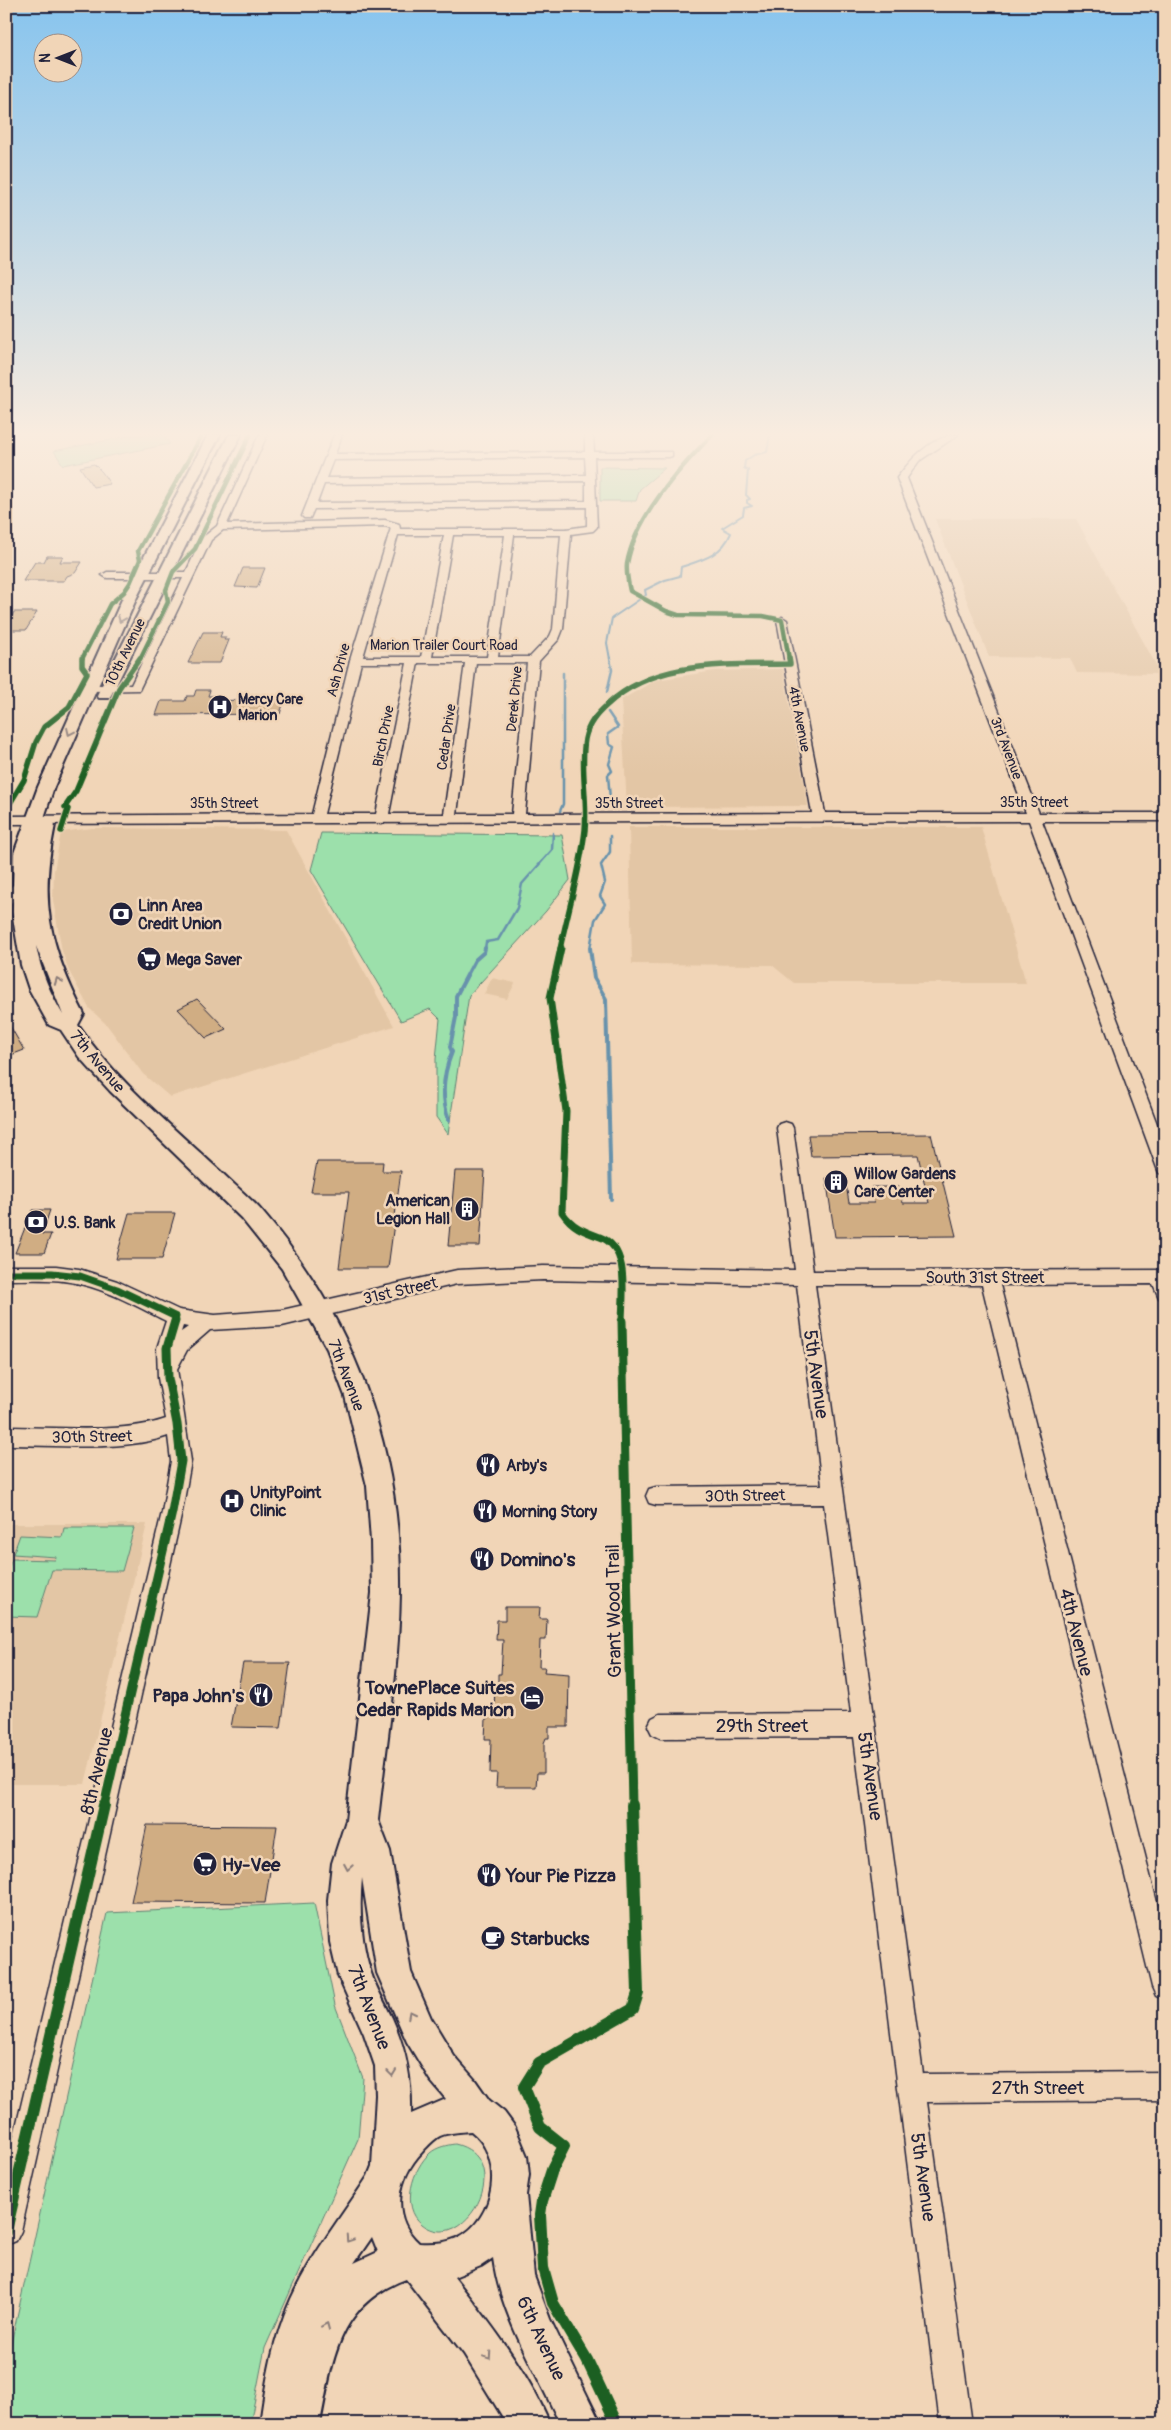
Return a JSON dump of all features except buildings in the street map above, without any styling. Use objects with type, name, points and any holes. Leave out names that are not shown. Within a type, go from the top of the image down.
[{"type":"main road","name":"10th Avenue","points":[[41,819],[91,688],[156,548]]},
{"type":"main road","name":"10th Avenue","points":[[41,819],[177,548]]},
{"type":"main road","name":"7th Avenue","points":[[41,819],[23,853],[21,885],[14,911],[39,989],[56,1020],[68,1025],[86,1052],[117,1086],[250,1214],[290,1262],[338,1346],[358,1396],[380,1486],[385,1541],[385,1611],[362,1820],[348,1863],[344,1900],[346,1925],[355,1976],[380,2030],[392,2066],[394,2103],[387,2175]]},
{"type":"main road","name":"7th Avenue","points":[[41,819],[40,854],[36,888],[38,916],[42,940],[74,1014],[68,1025]]},
{"type":"main road","name":"7th Avenue","points":[[362,1820],[374,1851],[394,1974],[419,2030],[442,2068],[463,2092],[476,2113]]},
{"type":"main road","points":[[280,2424],[286,2378],[304,2314],[330,2265],[387,2175],[397,2152],[429,2123],[446,2116],[476,2113],[488,2120],[503,2139],[511,2164],[510,2190],[499,2219],[481,2244],[460,2256],[441,2261],[413,2260],[385,2268],[361,2281],[345,2296],[327,2322],[317,2351],[300,2424]]},
{"type":"main road","points":[[387,2175],[381,2204],[386,2230],[394,2243],[413,2260],[460,2316],[508,2386],[530,2424]]},
{"type":"main road","name":"6th Avenue","points":[[510,2190],[514,2275],[528,2317],[564,2385],[581,2424]]},
{"type":"street","points":[[91,688],[135,688],[202,548]]},
{"type":"street","name":"Ash Drive","points":[[316,818],[356,660],[389,548]]},
{"type":"street","name":"Birch Drive","points":[[382,818],[445,548]]},
{"type":"street","points":[[492,660],[508,548]]},
{"type":"street","name":"Derek Drive","points":[[518,818],[533,660],[555,637],[558,628],[565,548]]},
{"type":"street","name":"3rd Avenue","points":[[929,548],[1034,818],[1165,1168]]},
{"type":"street","points":[[108,575],[189,575]]},
{"type":"street","name":"4th Avenue","points":[[782,620],[819,818]]},
{"type":"street","name":"Marion Trailer Court Road","points":[[356,660],[533,660]]},
{"type":"street","name":"Cedar Drive","points":[[450,818],[471,660]]},
{"type":"street","name":"35th Street","points":[[6,814],[17,814],[41,819]]},
{"type":"street","name":"35th Street","points":[[6,820],[1165,817]]},
{"type":"street","points":[[6,900],[21,885]]},
{"type":"street","name":"5th Avenue","points":[[785,1128],[956,2424]]},
{"type":"street","name":"31st Street","points":[[6,1273],[56,1273],[79,1276],[111,1286],[176,1317],[207,1322],[250,1322],[282,1318],[458,1277],[543,1273],[621,1273],[805,1278]]},
{"type":"street","name":"4th Avenue","points":[[989,1277],[1165,1987]]},
{"type":"street","name":"South 31st Street","points":[[805,1278],[989,1277],[1163,1282]]},
{"type":"street","name":"8th Avenue","points":[[6,2231],[13,2168],[172,1512],[180,1461],[167,1348],[176,1317]]},
{"type":"street","points":[[168,1369],[180,1344],[207,1322]]},
{"type":"street","name":"30th Street","points":[[6,1436],[129,1436],[151,1433],[177,1424]]},
{"type":"street","name":"30th Street","points":[[656,1496],[833,1494]]},
{"type":"street","name":"29th Street","points":[[660,1726],[864,1725]]},
{"type":"street","name":"27th Street","points":[[912,2088],[1165,2086]]},
{"type":"shaded area","points":[[947,548],[1092,548],[1161,674],[1077,673],[1070,658],[989,657]]},
{"type":"shaded area","points":[[783,669],[808,806],[627,807],[621,700],[656,680],[715,671]]},
{"type":"shaded area","points":[[629,827],[981,827],[1026,983],[794,983],[772,965],[632,964]]},
{"type":"shaded area","points":[[92,828],[286,830],[394,1026],[170,1097],[143,1074],[107,1025],[89,1008],[69,971],[62,951],[53,900],[54,871],[61,832]]},
{"type":"shaded area","points":[[492,978],[515,983],[507,999],[484,994]]},
{"type":"shaded area","points":[[6,1524],[147,1524],[85,1784],[6,1784]]},
{"type":"green space","points":[[321,833],[562,835],[570,880],[546,911],[469,995],[448,1134],[436,1117],[436,1059],[440,1019],[430,1009],[401,1021],[311,870]]},
{"type":"green space","points":[[64,1528],[134,1528],[122,1571],[52,1570],[37,1617],[6,1616],[6,1575],[12,1559],[55,1560],[56,1557],[13,1554],[20,1535],[62,1537]]},
{"type":"green space","points":[[314,1903],[335,2005],[363,2078],[358,2139],[265,2348],[250,2424],[6,2424],[6,2366],[107,1913]]},
{"type":"green space","points":[[455,2144],[473,2153],[482,2168],[484,2185],[478,2202],[468,2218],[454,2228],[438,2231],[422,2224],[415,2217],[410,2198],[411,2188],[418,2168],[430,2153],[439,2148]]},
{"type":"waterway","points":[[610,659],[607,643],[612,618],[646,595],[645,590],[665,580],[680,576],[681,567],[711,556],[721,548]]},
{"type":"waterway","points":[[607,692],[612,670],[610,658]]},
{"type":"waterway","points":[[560,811],[563,804],[563,673]]},
{"type":"waterway","points":[[608,712],[618,727],[608,734],[609,744],[614,747],[609,764],[612,771],[608,775],[610,799]]},
{"type":"waterway","points":[[485,949],[486,942],[498,940],[517,908],[522,884],[552,850],[553,833]]},
{"type":"waterway","points":[[590,949],[595,920],[605,904],[600,896],[605,882],[601,865],[610,852],[610,836]]},
{"type":"waterway","points":[[449,1120],[446,1112],[444,1086],[452,1052],[450,1047],[456,1017],[456,996],[475,960],[484,952],[485,948]]},
{"type":"waterway","points":[[590,949],[594,978],[606,999],[611,1199]]},
{"type":"cycle path","points":[[9,805],[24,780],[36,742],[44,727],[69,707],[87,673],[82,666],[82,658],[110,604],[124,592],[130,583],[140,560],[138,551],[139,548]]},
{"type":"cycle path","points":[[61,831],[68,809],[65,807],[76,791],[119,688],[125,677],[136,667],[168,602],[166,590],[173,572],[195,548]]},
{"type":"cycle path","name":"Grant Wood Trail","points":[[617,2424],[587,2360],[553,2303],[543,2268],[540,2215],[542,2201],[552,2170],[564,2146],[540,2127],[524,2087],[539,2063],[633,2009],[638,1993],[635,1940],[621,1265],[618,1252],[612,1244],[605,1239],[577,1229],[562,1212],[566,1111],[550,998],[585,830],[585,741],[594,717],[618,694],[637,682],[658,675],[707,665],[790,664],[782,620],[774,620],[763,616],[678,615],[666,611],[630,591],[627,578],[627,564],[631,548]]},
{"type":"cycle path","points":[[6,1273],[71,1274],[93,1279],[176,1317],[167,1348],[168,1378],[177,1424],[181,1461],[172,1512],[6,2231]]},
{"type":"place","name":"Mercy Care Marion","points":[[220,707]]},
{"type":"place","name":"Linn Area Credit Union","points":[[121,914]]},
{"type":"place","name":"Mega Saver","points":[[149,959]]},
{"type":"place","name":"Willow Gardens Care Center","points":[[836,1182]]},
{"type":"place","name":"American Legion Hall","points":[[467,1209]]},
{"type":"place","name":"U.S. Bank","points":[[36,1222]]},
{"type":"place","name":"Arby's","points":[[488,1465]]},
{"type":"place","name":"UnityPoint Clinic","points":[[232,1501]]},
{"type":"place","name":"Morning Story","points":[[485,1511]]},
{"type":"place","name":"Domino's","points":[[482,1559]]},
{"type":"place","name":"Papa John's","points":[[261,1695]]},
{"type":"place","name":"TownePlace Suites Cedar Rapids Marion","points":[[532,1698]]},
{"type":"place","name":"Hy-Vee","points":[[205,1864]]},
{"type":"place","name":"Your Pie Pizza","points":[[489,1875]]},
{"type":"place","name":"Starbucks","points":[[493,1938]]}]
